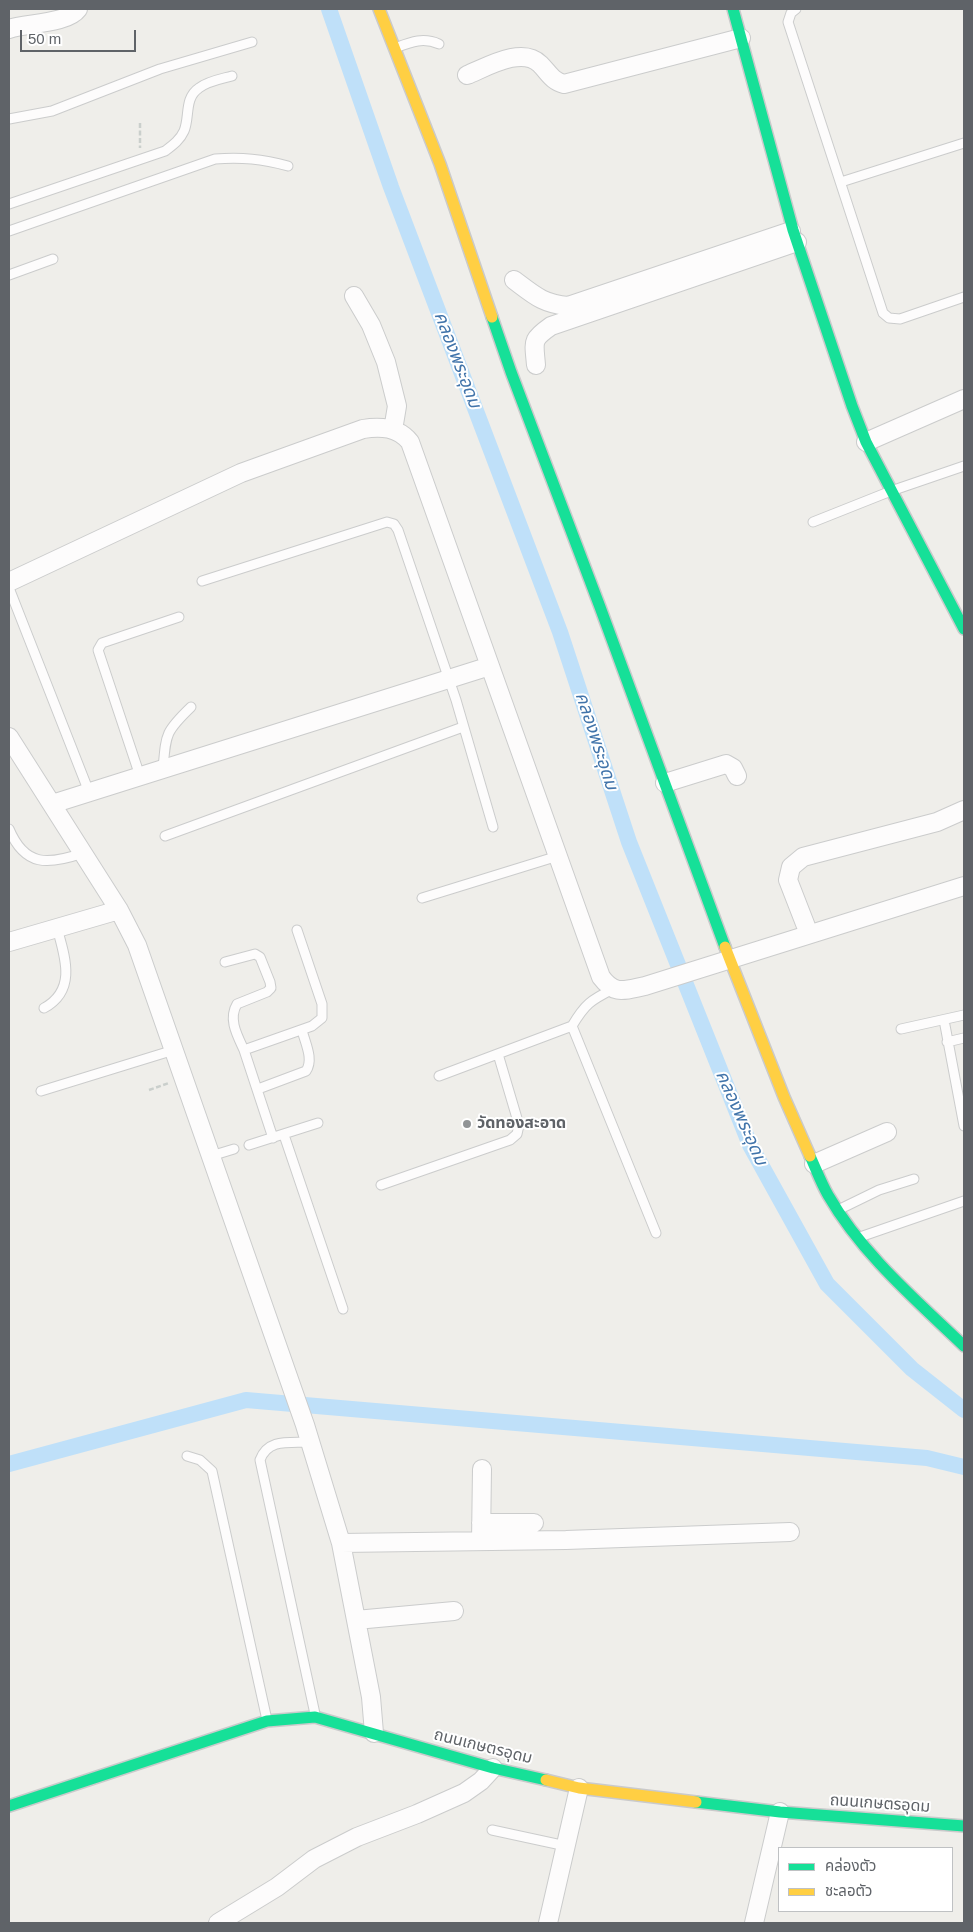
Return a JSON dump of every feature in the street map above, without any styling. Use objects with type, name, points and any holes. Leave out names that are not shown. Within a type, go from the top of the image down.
[{"type":"street","points":[[9,29],[59,19],[75,13],[78,9]]},
{"type":"street","points":[[379,9],[440,164],[511,372],[729,959],[784,1097],[827,1194],[857,1238],[883,1269],[964,1346]]},
{"type":"street","points":[[733,9],[795,236],[852,406],[866,442],[964,629]]},
{"type":"street","points":[[467,75],[514,57],[523,56],[533,58],[556,82],[564,84],[741,38]]},
{"type":"street","points":[[514,280],[539,300],[568,306],[795,236]]},
{"type":"street","points":[[536,365],[534,345],[537,336],[551,326],[795,236]]},
{"type":"street","points":[[354,296],[372,325],[386,362],[396,406],[393,430]]},
{"type":"street","points":[[866,442],[964,398]]},
{"type":"street","points":[[9,582],[242,473],[363,429],[376,427],[393,430],[406,436],[410,442],[601,977],[613,989],[622,991],[645,986],[964,886]]},
{"type":"street","points":[[52,804],[490,666]]},
{"type":"street","points":[[9,737],[119,910],[137,945],[288,1376],[341,1543],[372,1697],[374,1732]]},
{"type":"street","points":[[665,783],[726,764],[733,768],[738,776]]},
{"type":"street","points":[[810,934],[788,880],[791,867],[803,857],[937,822],[964,810]]},
{"type":"street","points":[[9,942],[119,910]]},
{"type":"street","points":[[814,1164],[887,1132]]},
{"type":"street","points":[[481,1541],[482,1469]]},
{"type":"street","points":[[481,1523],[534,1523]]},
{"type":"street","points":[[341,1543],[566,1540],[790,1532]]},
{"type":"street","points":[[356,1620],[454,1611]]},
{"type":"street","name":"ถนนเกษตรอุดม","points":[[9,1806],[267,1721],[315,1717],[374,1732],[435,1752],[494,1768],[578,1788],[780,1812],[964,1826]]},
{"type":"street","points":[[218,1923],[277,1887],[314,1859],[357,1837],[417,1814],[464,1793],[481,1781],[494,1768]]},
{"type":"street","points":[[548,1923],[578,1788]]},
{"type":"street","points":[[754,1923],[780,1812]]},
{"type":"lane","points":[[796,9],[791,13],[788,22],[883,313],[889,318],[900,318],[964,297]]},
{"type":"lane","points":[[395,48],[415,40],[430,40],[439,44]]},
{"type":"lane","points":[[9,119],[52,111],[160,69],[252,42]]},
{"type":"lane","points":[[9,204],[165,151],[178,141],[184,130],[191,96],[199,88],[232,76]]},
{"type":"lane","points":[[841,182],[964,143]]},
{"type":"lane","points":[[9,231],[215,159],[262,159],[288,166]]},
{"type":"lane","points":[[9,275],[53,259]]},
{"type":"lane","points":[[813,522],[891,491],[964,466]]},
{"type":"lane","points":[[202,581],[387,522],[394,524],[398,530],[448,679],[493,827]]},
{"type":"lane","points":[[9,588],[89,792]]},
{"type":"lane","points":[[140,776],[98,650],[102,643],[179,617]]},
{"type":"lane","points":[[163,769],[166,738],[173,724],[191,706]]},
{"type":"lane","points":[[165,836],[463,727]]},
{"type":"lane","points":[[9,829],[13,838],[26,854],[38,860],[60,860],[83,853]]},
{"type":"lane","points":[[422,898],[558,856]]},
{"type":"lane","points":[[44,1008],[56,1002],[65,981],[65,957],[57,928]]},
{"type":"lane","points":[[244,1050],[312,1026],[322,1018],[322,1004],[296,930]]},
{"type":"lane","points":[[225,962],[255,954],[260,957],[270,982],[270,988],[267,992],[237,1004],[232,1011],[234,1025],[258,1089],[273,1138]]},
{"type":"lane","points":[[439,1076],[572,1026],[585,1006],[593,999],[613,989]]},
{"type":"lane","points":[[901,1029],[964,1015]]},
{"type":"lane","points":[[944,1020],[964,1126]]},
{"type":"lane","points":[[572,1026],[656,1232]]},
{"type":"lane","points":[[258,1089],[306,1071],[310,1066],[310,1059],[302,1030]]},
{"type":"lane","points":[[947,1042],[964,1038]]},
{"type":"lane","points":[[41,1091],[174,1050]]},
{"type":"lane","points":[[381,1185],[510,1140],[517,1134],[520,1125],[498,1054]]},
{"type":"lane","points":[[249,1145],[318,1123]]},
{"type":"lane","points":[[284,1135],[343,1309]]},
{"type":"lane","points":[[211,1156],[234,1149]]},
{"type":"lane","points":[[838,1210],[879,1190],[914,1179]]},
{"type":"lane","points":[[857,1238],[964,1201]]},
{"type":"lane","points":[[307,1434],[273,1444],[263,1451],[260,1460],[315,1717]]},
{"type":"lane","points":[[187,1456],[200,1460],[212,1471],[267,1721]]},
{"type":"lane","points":[[492,1830],[566,1846]]},
{"type":"path","points":[[140,123],[140,159]]},
{"type":"path","points":[[149,1090],[184,1078]]},
{"type":"waterway","name":"คลองพระอุดม","points":[[329,9],[391,187],[560,632],[629,842],[750,1145],[827,1284],[912,1369],[964,1410]]},
{"type":"waterway","points":[[9,1464],[246,1400],[927,1458],[964,1467]]},
{"type":"traffic: fast","points":[[733,9],[793,230],[852,406],[866,442],[964,629]]},
{"type":"traffic: fast","points":[[492,317],[725,947]]},
{"type":"traffic: fast","points":[[810,1156],[828,1195],[857,1237],[890,1275],[964,1346]]},
{"type":"traffic: fast","points":[[9,1806],[267,1721],[315,1717],[493,1768],[546,1780]]},
{"type":"traffic: fast","points":[[696,1802],[780,1812],[964,1826]]},
{"type":"traffic: slow","points":[[379,9],[440,164],[492,317]]},
{"type":"traffic: slow","points":[[725,947],[784,1097],[810,1156]]},
{"type":"traffic: slow","points":[[546,1780],[579,1788],[696,1802]]},
{"type":"place","name":"วัดทองสะอาด","points":[[467,1124]]}]
